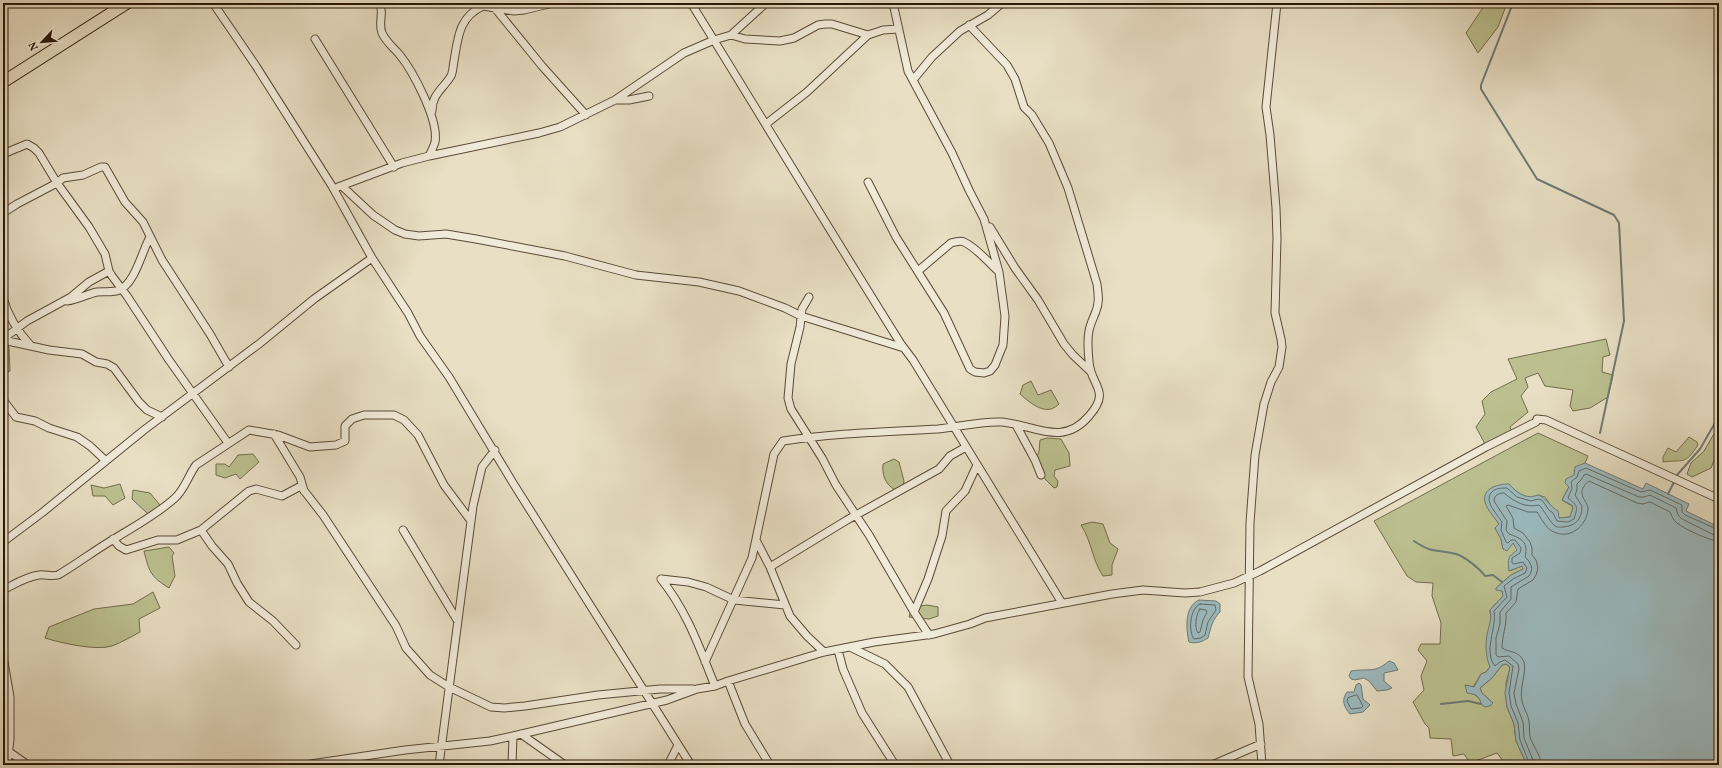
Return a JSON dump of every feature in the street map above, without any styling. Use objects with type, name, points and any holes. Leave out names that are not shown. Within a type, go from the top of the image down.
[{"type":"main road","points":[[3,82],[127,3]]},
{"type":"street","points":[[213,3],[256,66],[332,186],[372,258],[408,313],[420,336],[442,366],[513,483],[691,765]]},
{"type":"street","points":[[380,3],[382,9],[380,24],[382,32],[386,40],[404,61],[427,103],[433,121]]},
{"type":"street","points":[[429,156],[435,142],[432,103],[436,94],[451,76],[460,30],[465,19],[483,6],[493,5],[514,11],[553,3]]},
{"type":"street","points":[[691,3],[831,233],[913,360],[1062,603]]},
{"type":"street","points":[[332,186],[343,187],[394,167],[429,156],[539,133],[560,127],[615,100],[684,53],[714,40],[731,35],[766,3]]},
{"type":"street","points":[[893,3],[906,63],[913,80],[952,153],[984,219],[1015,268],[1038,300],[1064,344],[1091,372]]},
{"type":"street","points":[[913,80],[932,57],[969,25],[988,15],[1002,3]]},
{"type":"street","points":[[1262,765],[1259,724],[1248,677],[1250,523],[1255,455],[1266,393],[1279,366],[1282,347],[1282,339],[1275,313],[1276,223],[1270,135],[1266,107],[1277,3]]},
{"type":"street","points":[[493,5],[546,71],[586,115]]},
{"type":"street","points":[[731,35],[745,39],[780,41],[794,38],[818,25],[824,24],[868,35]]},
{"type":"street","points":[[705,662],[752,558],[774,454],[783,441],[808,437],[900,429],[954,427],[996,422],[1054,433],[1071,430],[1084,422],[1090,416],[1100,398],[1098,385],[1091,372],[1089,362],[1089,330],[1099,299],[1097,284],[1068,188],[1049,143],[1021,101],[1015,79],[1007,65],[969,25]]},
{"type":"street","points":[[766,124],[807,92],[868,35],[883,30],[898,29]]},
{"type":"street","points":[[315,39],[394,167]]},
{"type":"street","points":[[615,100],[629,100],[649,96]]},
{"type":"street","points":[[3,154],[27,144],[40,153],[57,183],[89,227],[105,254],[109,271],[228,443]]},
{"type":"street","points":[[3,213],[57,183],[66,176],[83,175],[101,167],[105,167],[125,202],[142,222],[162,260],[210,334],[229,367]]},
{"type":"street","points":[[868,182],[885,216],[944,313],[970,369],[975,372],[990,371],[995,366],[1003,345],[1005,316],[999,272],[984,219]]},
{"type":"street","points":[[343,187],[373,215],[395,230],[405,234],[419,236],[446,234],[476,239],[565,256],[636,275],[699,282],[739,291],[785,308],[801,316],[904,348]]},
{"type":"street","points":[[65,301],[77,300],[95,293],[122,289],[134,273],[144,247],[150,237]]},
{"type":"street","points":[[918,271],[951,243],[958,241],[963,242],[976,251],[999,272]]},
{"type":"street","points":[[3,542],[162,417],[229,367],[314,299],[372,258]]},
{"type":"street","points":[[3,339],[43,311],[72,297],[89,282],[109,271]]},
{"type":"street","points":[[809,297],[802,309],[800,326],[791,364],[788,398],[791,410],[870,535],[914,612],[929,635]]},
{"type":"street","points":[[3,298],[17,328],[32,347]]},
{"type":"street","points":[[3,339],[32,347],[82,354],[96,362],[107,364],[114,368],[139,402],[147,410],[162,417]]},
{"type":"street","points":[[3,400],[16,417],[77,437],[90,446],[106,461]]},
{"type":"street","points":[[3,590],[24,578],[41,575],[50,577],[58,575],[113,539],[149,519],[175,498],[185,487],[190,473],[196,465],[249,430],[274,434],[310,447],[336,445],[345,441],[345,426],[352,419],[364,415],[394,415],[404,420],[418,435],[444,485],[471,521]]},
{"type":"street","points":[[304,765],[346,762],[405,750],[490,741],[631,707],[653,704],[697,689],[715,686],[824,652],[874,642],[929,635],[970,624],[985,618],[1062,603],[1143,590],[1185,593],[1200,592],[1234,583],[1249,577],[1486,447],[1536,422],[1537,419],[1552,423],[1719,499]]},
{"type":"street","points":[[1016,425],[1035,460],[1041,475]]},
{"type":"street","points":[[274,434],[300,477],[304,491]]},
{"type":"street","points":[[770,566],[856,515],[939,469],[950,456],[966,447]]},
{"type":"street","points":[[439,765],[471,521],[482,467],[494,450]]},
{"type":"street","points":[[914,612],[928,579],[942,536],[946,511],[966,491],[977,465]]},
{"type":"street","points":[[113,539],[119,546],[126,550],[158,540],[177,540],[201,530],[250,491],[256,490],[278,496],[286,495],[299,487],[323,515],[396,626],[406,648],[430,675],[449,687],[491,707],[504,708],[598,695],[660,689],[697,689]]},
{"type":"street","points":[[201,530],[212,546],[228,564],[249,602],[272,621],[296,645]]},
{"type":"street","points":[[403,530],[458,620]]},
{"type":"street","points":[[756,540],[770,566],[785,605],[797,625],[824,652]]},
{"type":"street","points":[[715,686],[687,620],[678,603],[661,579],[688,582],[706,587],[734,600],[785,605]]},
{"type":"street","points":[[850,647],[885,664],[908,687],[950,765]]},
{"type":"street","points":[[838,650],[843,669],[862,713],[895,765]]},
{"type":"street","points":[[3,656],[10,696],[8,751],[6,763]]},
{"type":"street","points":[[728,681],[745,724],[770,765]]},
{"type":"street","points":[[512,765],[517,735]]},
{"type":"street","points":[[517,735],[565,765]]},
{"type":"street","points":[[1212,765],[1261,744]]},
{"type":"street","points":[[668,765],[678,745]]},
{"type":"street","points":[[8,751],[28,765]]},
{"type":"green space","points":[[504,3],[542,3],[527,9]]},
{"type":"green space","points":[[1486,3],[1507,3],[1498,27],[1478,53],[1466,33]]},
{"type":"green space","points":[[1606,339],[1610,355],[1603,357],[1602,372],[1613,375],[1608,397],[1590,408],[1573,411],[1570,406],[1573,390],[1545,386],[1538,373],[1525,378],[1528,387],[1521,396],[1528,412],[1510,427],[1512,433],[1486,446],[1476,427],[1485,414],[1482,401],[1491,392],[1517,379],[1508,359]]},
{"type":"green space","points":[[3,346],[9,347],[10,371],[3,374]]},
{"type":"green space","points":[[1031,381],[1038,395],[1051,390],[1059,404],[1052,409],[1042,409],[1026,399],[1020,394],[1023,385]]},
{"type":"green space","points":[[1719,425],[1719,448],[1711,468],[1692,477],[1687,474],[1691,463],[1704,451]]},
{"type":"green space","points":[[1538,433],[1588,456],[1585,463],[1574,470],[1575,475],[1562,500],[1573,508],[1570,517],[1559,518],[1545,497],[1538,495],[1530,497],[1522,495],[1509,484],[1488,508],[1499,524],[1495,528],[1501,539],[1503,549],[1513,543],[1518,550],[1510,571],[1522,566],[1523,569],[1511,575],[1496,588],[1502,591],[1503,596],[1490,610],[1491,623],[1487,637],[1490,667],[1486,672],[1481,674],[1473,687],[1466,685],[1480,700],[1493,703],[1482,693],[1480,688],[1492,678],[1502,665],[1506,664],[1510,668],[1506,683],[1507,707],[1514,724],[1516,741],[1527,765],[1506,765],[1497,753],[1470,763],[1464,754],[1453,756],[1451,739],[1430,738],[1429,728],[1425,724],[1413,702],[1424,690],[1421,676],[1427,661],[1418,650],[1421,644],[1440,644],[1441,623],[1432,596],[1433,583],[1416,582],[1407,576],[1374,521]]},
{"type":"green space","points":[[1689,437],[1697,442],[1698,445],[1690,456],[1683,460],[1663,462],[1663,457],[1668,448],[1676,452]]},
{"type":"green space","points":[[1047,438],[1061,439],[1069,453],[1070,466],[1055,470],[1054,476],[1058,481],[1057,487],[1054,488],[1045,479],[1041,466],[1036,458],[1039,452],[1040,440]]},
{"type":"green space","points":[[253,454],[259,462],[240,479],[236,474],[225,478],[216,475],[216,464],[225,464],[229,467],[238,455]]},
{"type":"green space","points":[[894,459],[899,462],[904,481],[903,486],[895,490],[887,482],[883,468],[883,464]]},
{"type":"green space","points":[[120,484],[125,498],[113,505],[105,496],[93,496],[91,485],[104,488]]},
{"type":"green space","points":[[133,490],[150,493],[160,505],[159,513],[149,515],[132,499]]},
{"type":"green space","points":[[1092,522],[1103,524],[1110,543],[1118,549],[1112,565],[1112,575],[1103,576],[1099,570],[1088,538],[1081,525]]},
{"type":"green space","points":[[169,547],[174,553],[172,556],[175,576],[169,588],[154,577],[147,564],[144,551]]},
{"type":"green space","points":[[153,592],[160,608],[139,619],[140,632],[112,646],[97,648],[88,647],[45,638],[49,627],[94,609],[133,604]]},
{"type":"green space","points":[[927,605],[938,607],[938,616],[929,619],[909,617],[912,607]]},
{"type":"water","points":[[1585,463],[1643,489],[1646,483],[1689,504],[1686,511],[1719,527],[1719,765],[1527,765],[1516,741],[1514,724],[1507,707],[1505,693],[1510,667],[1506,664],[1502,665],[1492,678],[1480,688],[1482,693],[1493,703],[1490,706],[1485,707],[1481,704],[1476,695],[1467,693],[1465,685],[1474,687],[1481,674],[1486,672],[1490,667],[1486,647],[1491,614],[1490,610],[1503,596],[1502,591],[1496,590],[1496,588],[1511,575],[1523,569],[1522,566],[1509,571],[1509,559],[1517,550],[1513,543],[1507,551],[1503,549],[1501,539],[1495,528],[1499,524],[1489,511],[1485,502],[1486,493],[1488,490],[1496,486],[1509,484],[1522,495],[1530,497],[1538,495],[1544,498],[1558,511],[1559,518],[1570,517],[1573,508],[1572,505],[1562,500],[1569,487],[1565,483],[1566,479],[1574,475],[1575,467]]},
{"type":"water","points":[[1199,600],[1216,601],[1220,604],[1220,612],[1213,621],[1208,638],[1203,641],[1192,643],[1189,642],[1187,619],[1188,613],[1194,603]]},
{"type":"water","points":[[1389,661],[1394,663],[1398,670],[1384,673],[1384,681],[1392,688],[1387,690],[1377,691],[1369,681],[1364,678],[1355,680],[1351,679],[1349,676],[1351,671],[1379,668]]},
{"type":"water","points":[[1359,683],[1361,685],[1363,699],[1370,705],[1363,712],[1350,714],[1346,709],[1344,698],[1347,692],[1354,692],[1356,685]]},
{"type":"waterway","points":[[1513,3],[1481,85],[1481,89],[1537,179],[1614,215],[1619,223],[1624,321],[1600,433]]},
{"type":"waterway","points":[[1677,475],[1700,449],[1719,416]]},
{"type":"waterway","points":[[1668,494],[1674,482]]},
{"type":"waterway","points":[[1414,541],[1430,550],[1459,555],[1472,563],[1485,576],[1493,575],[1502,582]]},
{"type":"waterway","points":[[1441,704],[1468,701],[1481,704]]}]
